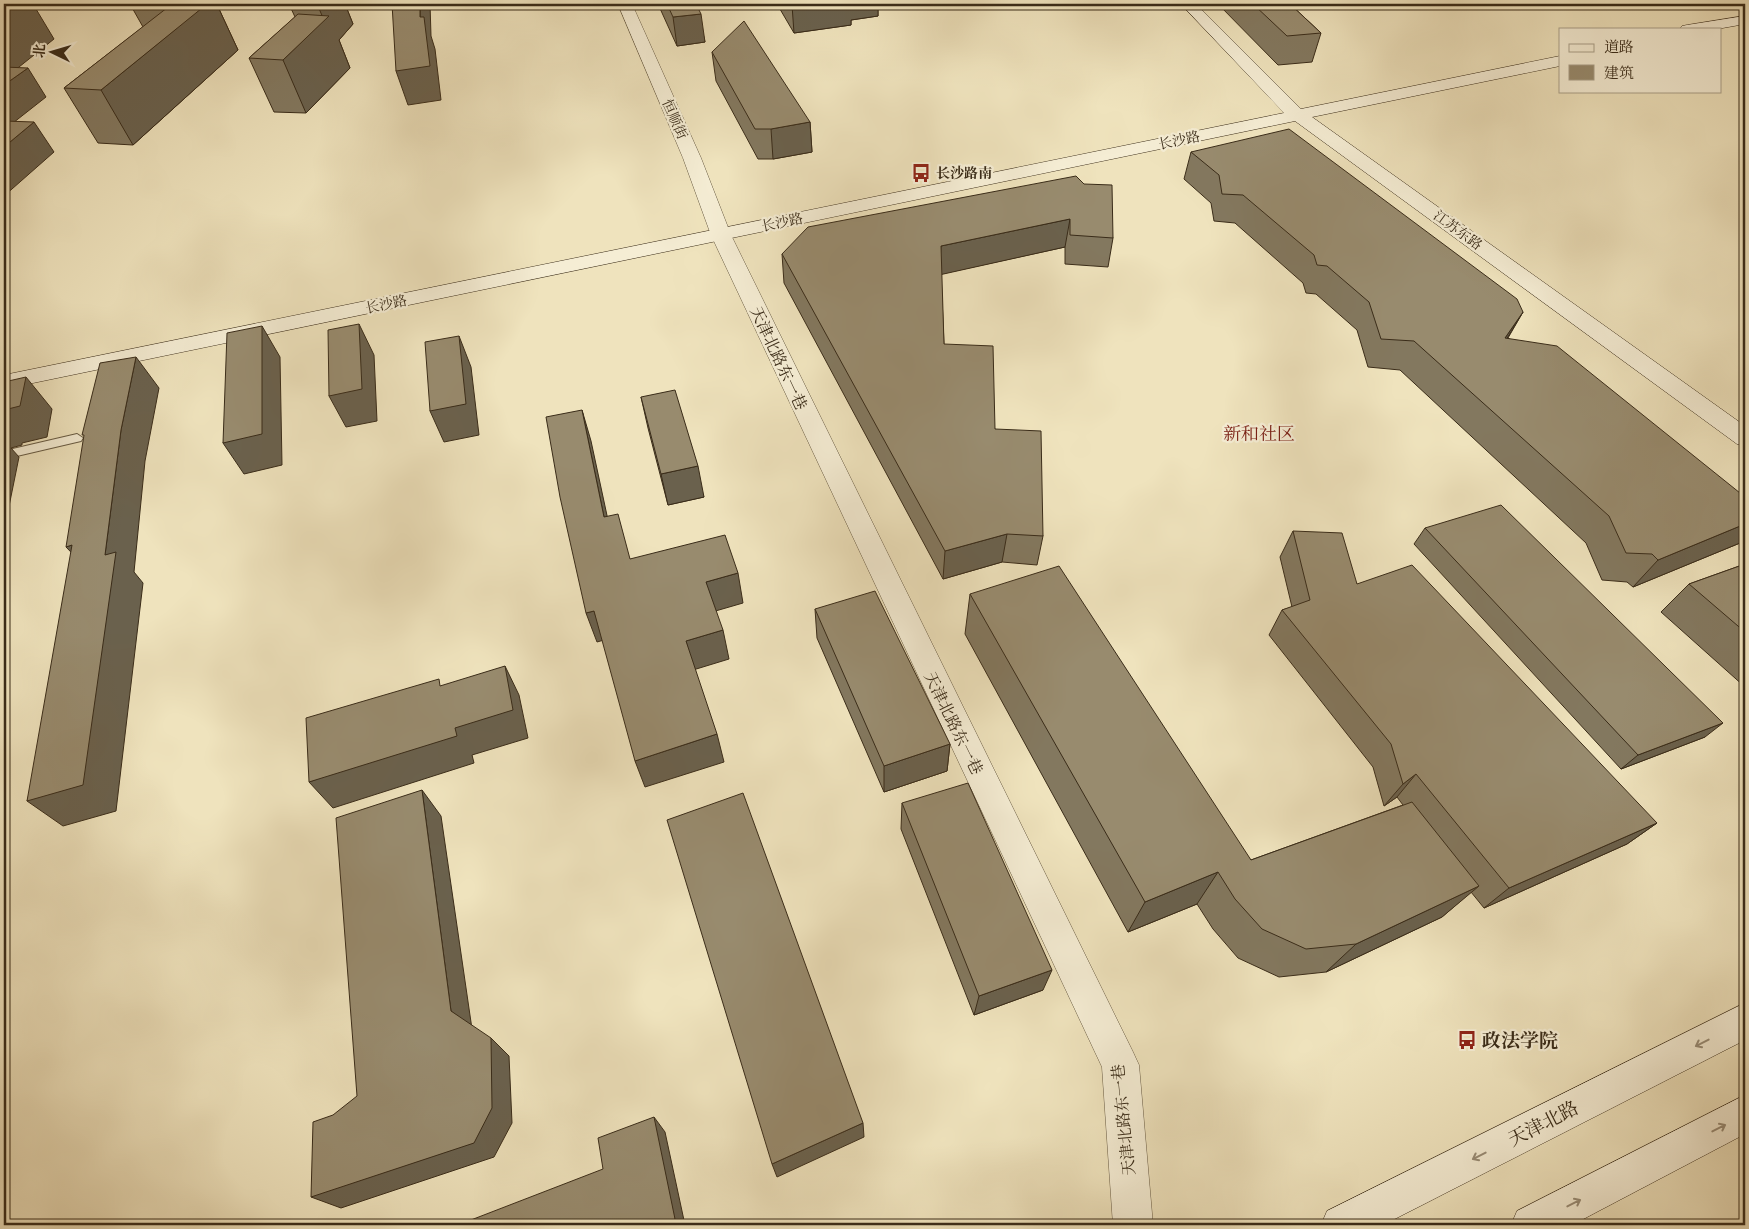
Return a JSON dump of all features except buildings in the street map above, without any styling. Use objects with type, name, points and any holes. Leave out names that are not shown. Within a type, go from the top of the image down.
[{"type":"street","name":"恒顺街","points":[[625,4],[692,158],[719,230]]},
{"type":"street","name":"江苏东路","points":[[1188,4],[1294,112],[1745,438]]},
{"type":"street","points":[[1693,28],[1745,20]]},
{"type":"street","points":[[1722,31],[1745,27]]},
{"type":"street","name":"长沙路","points":[[4,373],[719,230],[1294,112],[1559,54]]},
{"type":"street","name":"长沙路","points":[[1294,112],[1559,61]]},
{"type":"street","name":"长沙路","points":[[4,382],[719,230]]},
{"type":"street","name":"天津北路东一巷","points":[[719,230],[878,565],[1120,1065],[1133,1225]]},
{"type":"street","name":"天津北路","points":[[1341,1225],[1745,1021]]},
{"type":"street","points":[[1531,1225],[1745,1114]]},
{"type":"lane","points":[[4,454],[77,438]]},
{"type":"place","name":"长沙路南","points":[[921,173]]},
{"type":"place","name":"政法学院","points":[[1467,1040]]},
{"type":"district","name":"新和社区","points":[[1259,434]]}]
